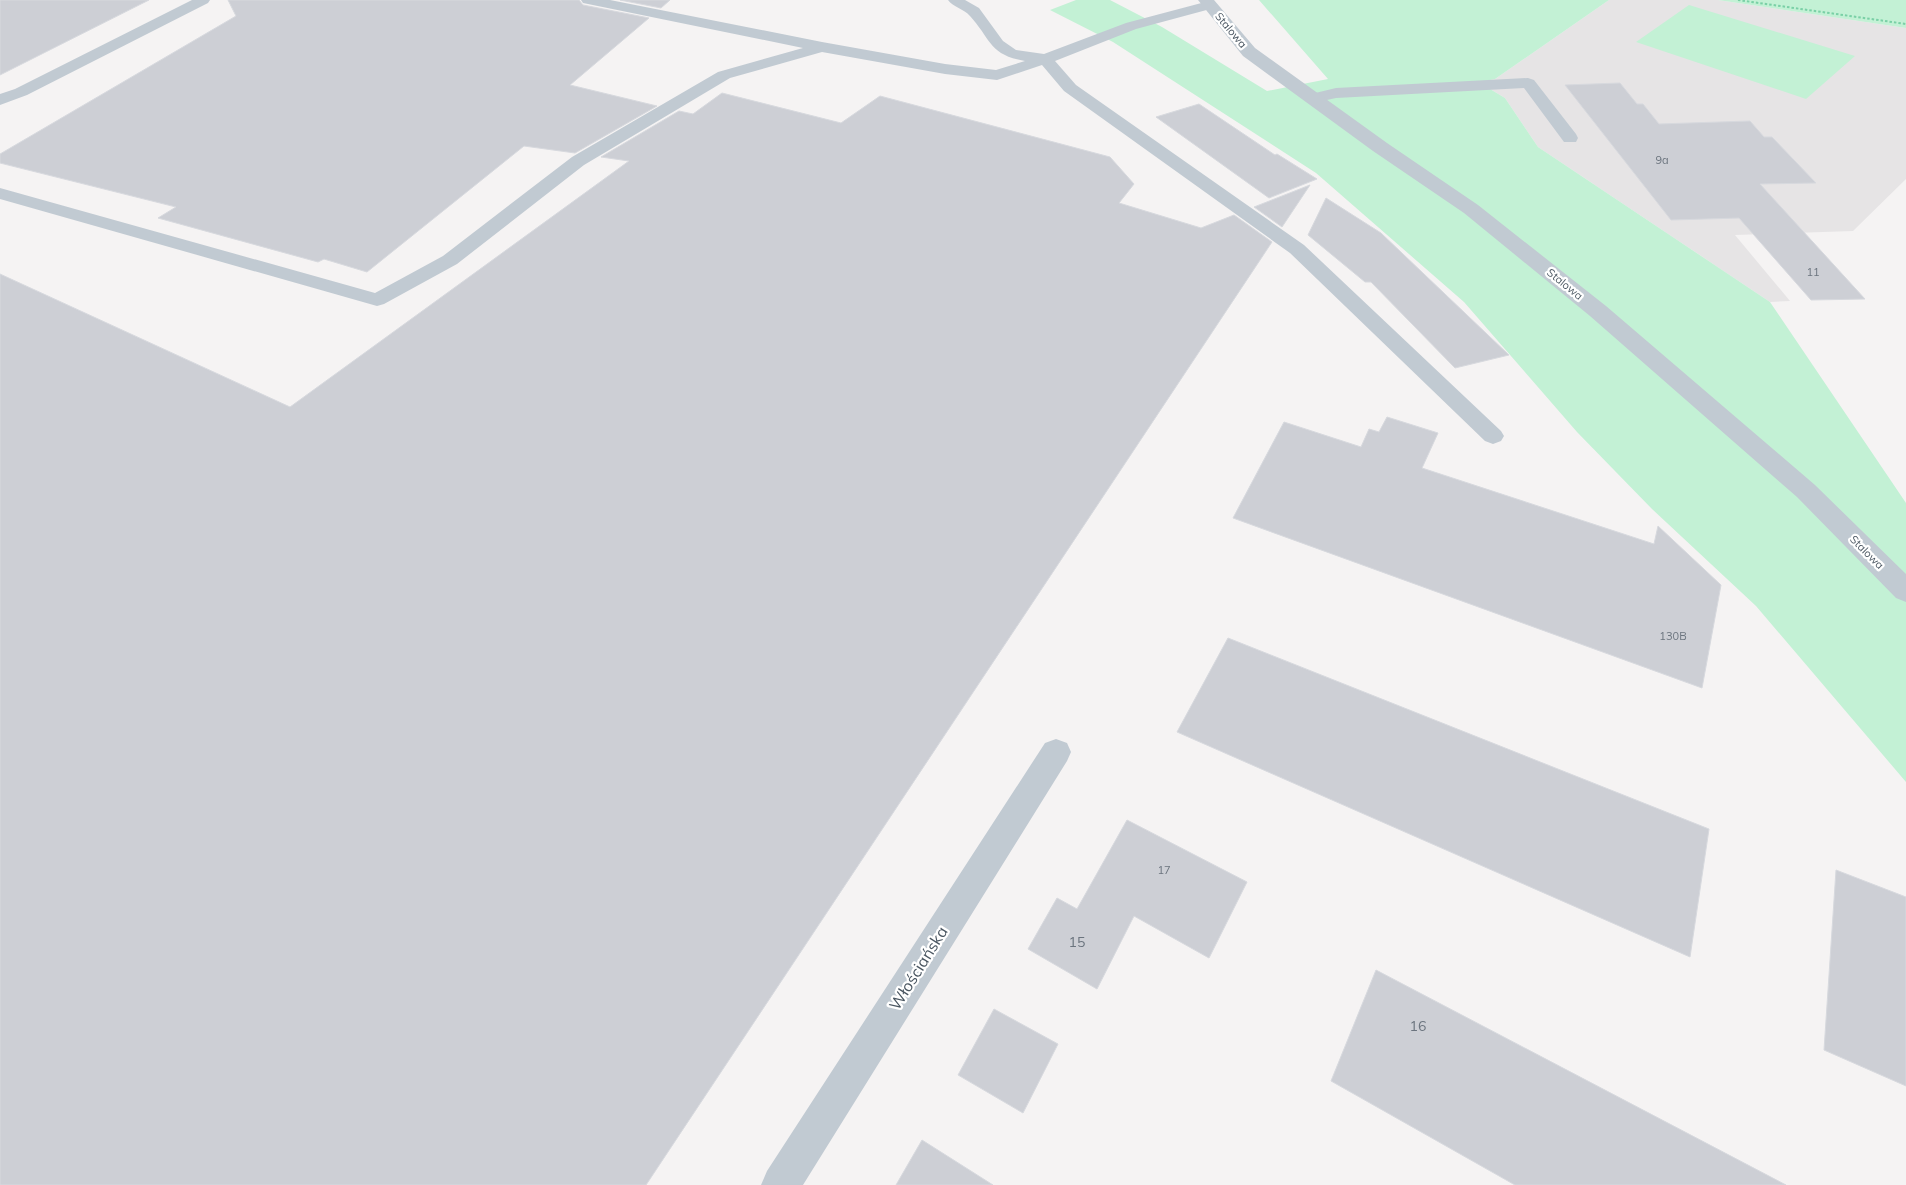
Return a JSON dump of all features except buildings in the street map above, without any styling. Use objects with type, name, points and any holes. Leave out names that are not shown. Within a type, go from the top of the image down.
[{"type":"street","name":"Stalowa","points":[[1208,2],[1249,52],[1471,209],[1598,311],[1806,491],[1906,591]]},
{"type":"street","name":"Włościańska","points":[[781,1185],[1056,752]]},
{"type":"lane","points":[[0,100],[29,88],[203,0]]},
{"type":"lane","points":[[588,0],[822,47],[945,69],[997,75],[1046,59],[1131,26],[1208,2]]},
{"type":"lane","points":[[955,0],[974,11],[998,44],[1012,54],[1046,59],[1070,88],[1297,249],[1493,436]]},
{"type":"lane","points":[[0,193],[377,300],[450,260],[578,161],[724,75],[822,47]]},
{"type":"lane","points":[[1313,98],[1336,93],[1528,83],[1570,138]]},
{"type":"path","points":[[1738,0],[1906,24]]},
{"type":"shaded area","points":[[1609,0],[1718,0],[1906,28],[1906,179],[1853,231],[1735,235],[1790,301],[1770,302],[1538,147],[1505,98],[1490,89],[1485,80],[1495,79]]},
{"type":"green space","points":[[1076,0],[1110,0],[1162,27],[1267,91],[1328,79],[1259,0],[1609,0],[1495,79],[1485,81],[1490,89],[1505,98],[1538,147],[1770,302],[1906,503],[1906,782],[1756,606],[1652,509],[1577,432],[1464,302],[1316,173],[1113,42],[1050,10]]},
{"type":"green space","points":[[1718,0],[1906,0],[1906,28]]},
{"type":"green space","points":[[1689,5],[1855,56],[1806,99],[1636,42]]}]
